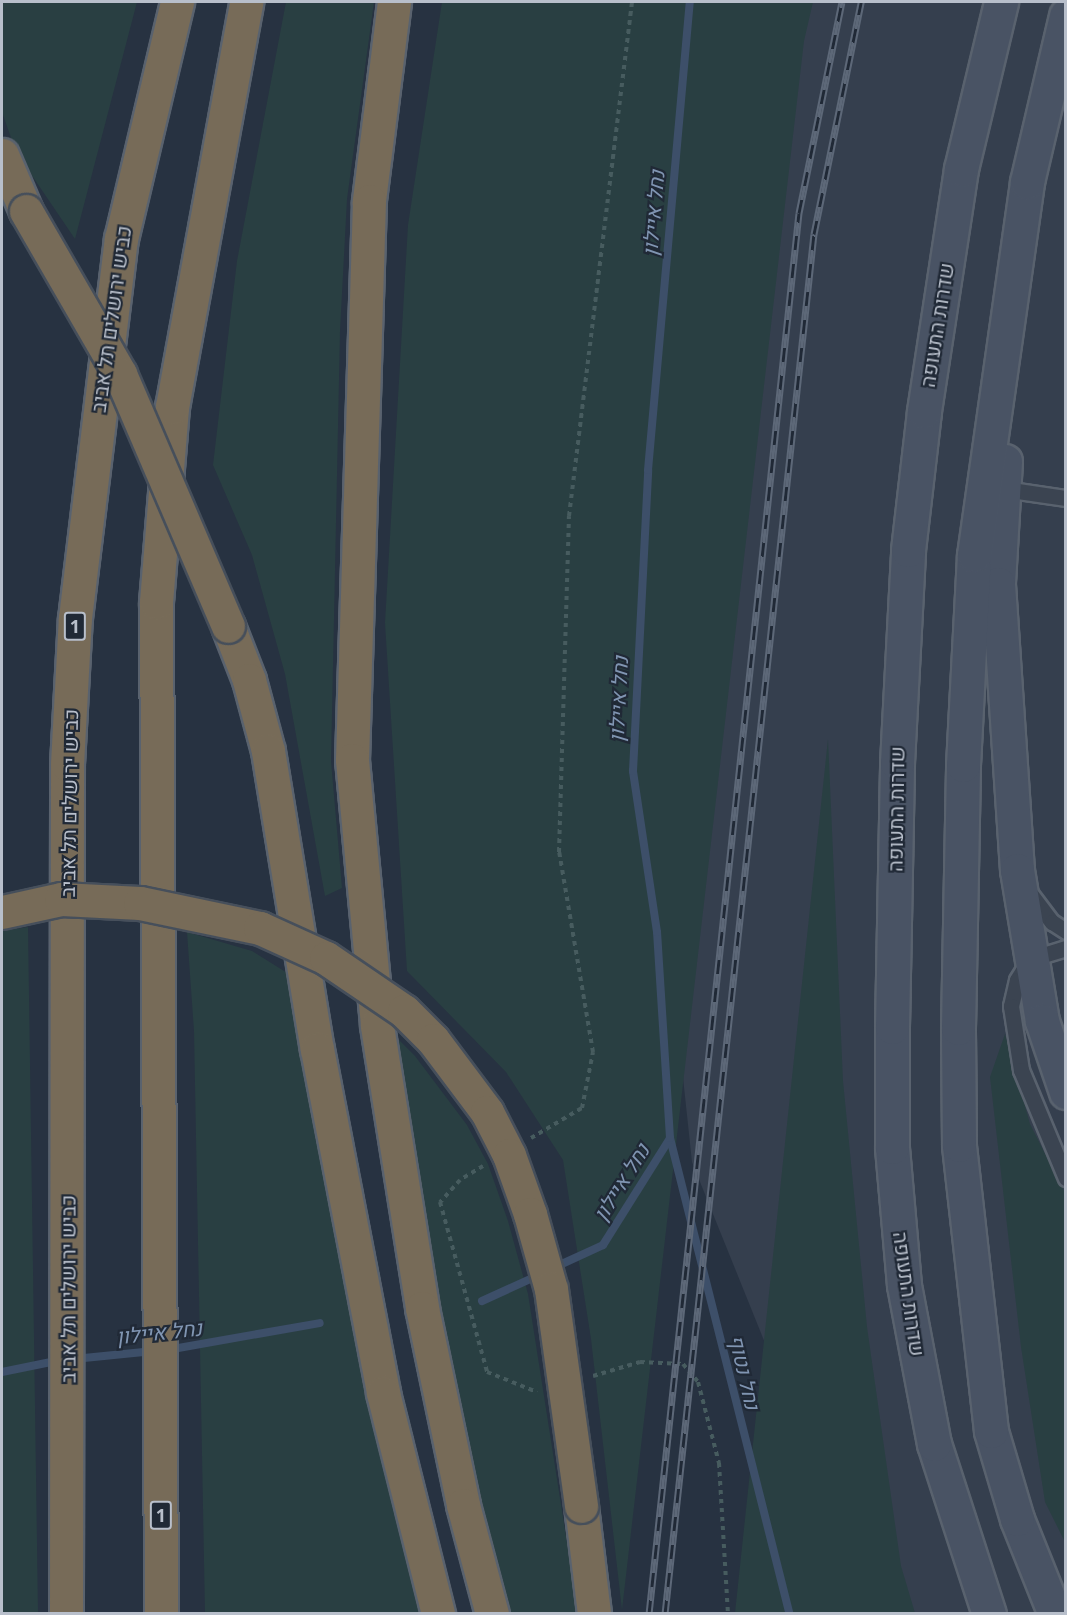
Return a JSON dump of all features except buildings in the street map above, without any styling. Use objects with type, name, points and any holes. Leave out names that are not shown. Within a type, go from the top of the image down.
[{"type":"highway","name":"כביש ירושלים תל אביב","points":[[66,1614],[67,764],[75,618],[121,240],[177,2]]},
{"type":"highway","name":"1","points":[[161,1614],[156,602],[172,407],[246,2]]},
{"type":"highway","points":[[394,2],[367,225],[352,760],[377,1026],[422,1308],[463,1505],[492,1614]]},
{"type":"highway","points":[[2,155],[26,211],[120,374],[249,680],[268,752],[317,1049],[383,1393],[438,1614]]},
{"type":"highway","points":[[2,912],[61,899],[140,903],[260,928],[326,958],[404,1011],[433,1040],[487,1112],[509,1155],[530,1214],[551,1289],[594,1614]]},
{"type":"main road","name":"שדרות התעופה","points":[[989,1614],[934,1444],[904,1285],[892,1148],[897,763],[908,550],[924,411],[962,169],[1001,2]]},
{"type":"main road","points":[[1055,1614],[1021,1530],[992,1431],[959,1145],[963,765],[974,555],[1012,269],[1027,182],[1065,16]]},
{"type":"main road","points":[[1012,269],[999,584],[1017,870],[1029,959],[1042,1021],[1065,1092]]},
{"type":"main road","points":[[934,1444],[952,1540],[975,1614]]},
{"type":"lane","points":[[1004,489],[1065,498]]},
{"type":"lane","points":[[1017,870],[1035,901],[1065,931]]},
{"type":"lane","points":[[1065,948],[1029,959],[1017,980],[1011,1006],[1016,1041],[1036,1115],[1065,1178]]},
{"type":"path","points":[[521,1144],[582,1108],[593,1052],[559,852],[568,528],[632,2]]},
{"type":"path","points":[[490,1162],[460,1180],[440,1202],[487,1372],[537,1392],[548,1389]]},
{"type":"path","points":[[583,1379],[640,1362],[683,1364],[698,1382],[719,1463],[728,1614]]},
{"type":"shaded area","points":[[711,2],[1065,2],[1065,1613],[874,1613],[692,1162],[649,758]]},
{"type":"green space","points":[[2,2],[137,2],[75,239],[16,152],[2,112]]},
{"type":"green space","points":[[286,2],[374,2],[347,199],[340,331],[331,761],[342,888],[325,896],[285,674],[252,555],[213,465],[237,261]]},
{"type":"green space","points":[[442,2],[813,2],[804,41],[622,1610],[591,1339],[563,1160],[506,1072],[407,971],[385,623],[408,225]]},
{"type":"green space","points":[[828,739],[843,1081],[867,1327],[901,1566],[915,1613],[735,1613]]},
{"type":"green space","points":[[28,927],[38,1613],[2,1614],[2,931]]},
{"type":"green space","points":[[187,932],[252,951],[292,976],[304,1074],[388,1488],[422,1613],[205,1613],[194,1031]]},
{"type":"green space","points":[[388,1029],[415,1056],[467,1125],[488,1164],[508,1221],[528,1294],[578,1613],[504,1613],[475,1510]]},
{"type":"green space","points":[[1005,1034],[1030,1124],[1065,1193],[1065,1542],[1045,1502],[1021,1347],[990,1077]]},
{"type":"waterway","name":"נחל איילון","points":[[553,1268],[603,1245],[670,1138],[657,932],[633,771],[648,470],[690,2]]},
{"type":"waterway","name":"נחל נטוף","points":[[670,1138],[790,1614]]},
{"type":"waterway","name":"נחל איילון","points":[[482,1301],[539,1275]]},
{"type":"waterway","name":"נחל איילון","points":[[167,1350],[320,1323]]},
{"type":"waterway","name":"נחל איילון","points":[[74,1359],[154,1351]]},
{"type":"waterway","name":"נחל איילון","points":[[2,1372],[61,1360]]},
{"type":"railway","points":[[649,1614],[799,213],[842,2]]},
{"type":"railway","points":[[665,1614],[814,234],[861,2]]}]
